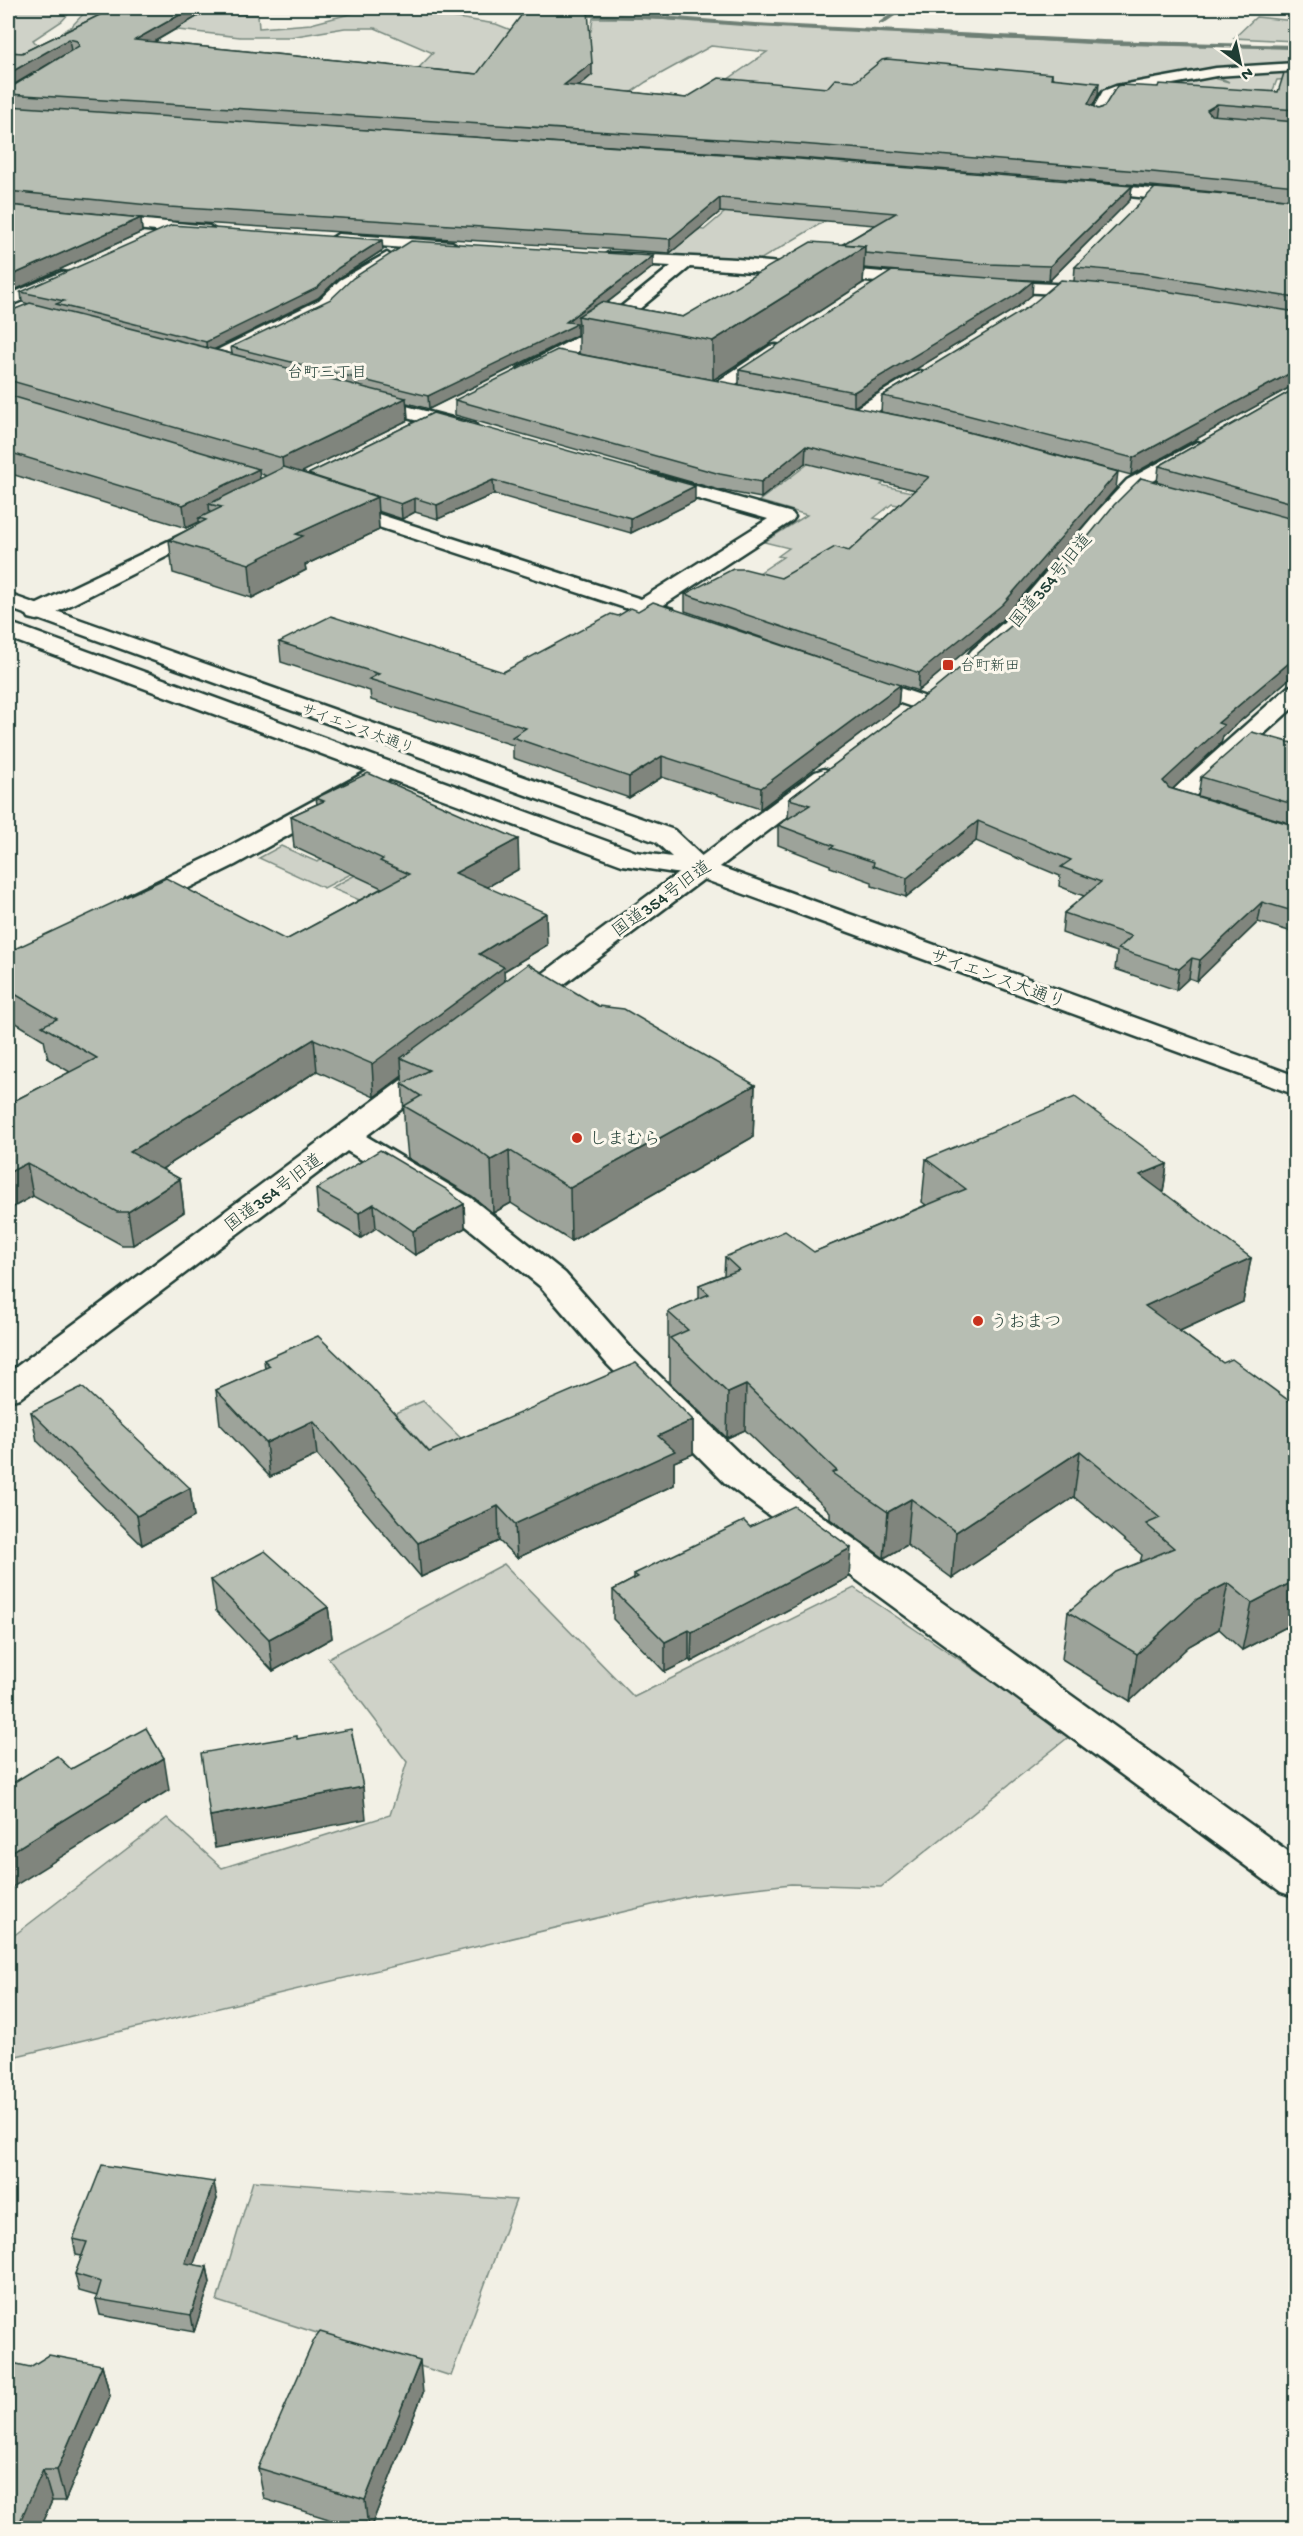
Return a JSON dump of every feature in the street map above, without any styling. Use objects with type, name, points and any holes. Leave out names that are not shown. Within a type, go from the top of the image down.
[{"type":"street","points":[[1096,116],[1108,93],[1120,89],[1216,72],[1296,67]]},
{"type":"street","points":[[1067,186],[1206,199]]},
{"type":"street","points":[[1134,209],[1150,193]]},
{"type":"street","points":[[8,212],[230,232]]},
{"type":"street","points":[[141,242],[170,228]]},
{"type":"street","points":[[319,238],[469,249]]},
{"type":"street","points":[[208,362],[325,304],[346,284],[408,244]]},
{"type":"street","points":[[590,257],[687,261],[943,282]]},
{"type":"street","points":[[504,383],[556,357],[615,321],[687,261]]},
{"type":"street","points":[[11,308],[81,268]]},
{"type":"street","points":[[1030,308],[1070,272]]},
{"type":"street","points":[[868,290],[888,277]]},
{"type":"street","points":[[976,285],[1116,293]]},
{"type":"street","points":[[718,387],[788,342]]},
{"type":"street","points":[[188,357],[232,368]]},
{"type":"street","points":[[556,357],[583,362]]},
{"type":"street","points":[[858,415],[936,368]]},
{"type":"street","points":[[695,383],[741,392]]},
{"type":"street","points":[[348,397],[490,434]]},
{"type":"street","points":[[401,434],[453,408]]},
{"type":"street","points":[[835,410],[880,419]]},
{"type":"street","name":"国道354号旧道","points":[[962,670],[1011,627],[1103,516],[1134,484],[1215,438]]},
{"type":"street","points":[[630,474],[784,517],[644,607]]},
{"type":"street","points":[[1112,478],[1156,490]]},
{"type":"street","points":[[311,498],[689,623]]},
{"type":"street","points":[[37,613],[224,521]]},
{"type":"street","name":"サイエンス大通り","points":[[8,601],[665,836],[700,869]]},
{"type":"street","name":"サイエンス大通り","points":[[8,630],[631,859],[700,869],[1296,1086]]},
{"type":"street","points":[[844,676],[921,703]]},
{"type":"street","points":[[1296,692],[1176,800],[1296,836]]},
{"type":"street","name":"国道354号旧道","points":[[492,1025],[842,764]]},
{"type":"street","points":[[112,915],[226,859],[388,770]]},
{"type":"street","name":"国道354号旧道","points":[[8,1390],[456,1053]]},
{"type":"street","points":[[346,1137],[460,1205],[553,1280],[620,1357],[738,1474],[1296,1880]]},
{"type":"shaded area","points":[[8,8],[74,8],[62,21],[33,40],[43,52],[8,67]]},
{"type":"shaded area","points":[[89,8],[152,15],[191,13],[258,15],[259,28],[311,24],[365,10],[439,10],[445,16],[496,24],[516,32],[591,31],[593,18],[642,18],[1102,44],[1277,47],[1295,49],[1296,65],[1202,72],[1111,88],[1092,113],[881,89],[714,89],[767,52],[711,46],[646,82],[613,105],[407,80],[433,53],[375,28],[345,28],[290,37],[240,37],[107,22],[48,42],[71,27]]},
{"type":"shaded area","points":[[1256,17],[1295,21],[1295,41],[1234,38]]},
{"type":"shaded area","points":[[1295,71],[1295,79],[1277,80],[1268,103],[1160,86],[1210,77],[1229,82],[1219,77]]},
{"type":"shaded area","points":[[777,168],[779,217],[825,221],[758,261],[628,255],[621,249],[649,224],[704,230]]},
{"type":"shaded area","points":[[862,423],[899,471],[881,485],[924,495],[906,506],[892,504],[874,518],[918,528],[777,592],[744,583],[783,557],[778,556],[789,548],[764,542],[807,515],[759,501]]},
{"type":"shaded area","points":[[441,829],[369,904],[331,888]]},
{"type":"shaded area","points":[[281,846],[317,862],[349,848],[378,860],[324,888],[259,858]]},
{"type":"shaded area","points":[[423,1401],[474,1451],[443,1467],[395,1413]]},
{"type":"shaded area","points":[[504,1564],[634,1697],[854,1588],[1071,1735],[881,1887],[791,1884],[694,1895],[8,2058],[8,1940],[167,1818],[222,1868],[390,1815],[407,1762],[328,1658]]},
{"type":"shaded area","points":[[253,2181],[516,2200],[451,2376],[217,2301]]},
{"type":"building","points":[[114,8],[192,8],[135,40],[477,74],[526,9],[588,11],[592,63],[564,85],[686,98],[719,78],[827,88],[835,79],[856,81],[882,60],[887,59],[1052,74],[1051,78],[1099,83],[1088,104],[1098,109],[1104,107],[1117,86],[1121,85],[1158,87],[1159,84],[1278,92],[1284,73],[1288,70],[1296,70],[1296,110],[1217,104],[1207,110],[1211,115],[1296,122],[1296,186],[1152,172],[800,144],[8,94],[8,89],[79,46],[77,41],[69,39],[8,74],[8,52],[22,53]]},
{"type":"building","points":[[8,106],[799,159],[1132,186],[1050,266],[988,264],[865,253],[865,246],[843,244],[896,213],[720,198],[670,239],[169,207],[8,191]]},
{"type":"building","points":[[1155,188],[1296,200],[1296,298],[1141,273],[1075,267]]},
{"type":"building","points":[[8,205],[141,218],[8,277]]},
{"type":"building","points":[[172,225],[382,240],[338,268],[317,288],[206,342],[56,304],[64,301],[21,292]]},
{"type":"building","points":[[411,241],[653,256],[566,322],[577,323],[573,326],[428,396],[231,347],[331,299],[353,278]]},
{"type":"building","points":[[811,242],[865,246],[713,341],[578,316],[601,302],[683,317]]},
{"type":"building","points":[[892,271],[1033,281],[1016,295],[854,392],[739,370]]},
{"type":"building","points":[[1061,280],[1140,287],[1296,312],[1296,370],[1133,458],[932,406],[882,396],[1030,306]]},
{"type":"building","points":[[30,303],[406,398],[282,458],[8,380],[8,312]]},
{"type":"building","points":[[557,350],[922,420],[1118,472],[1003,604],[919,673],[685,594],[733,569],[745,569],[781,578],[835,547],[849,551],[929,477],[806,446],[761,482],[720,474],[455,400]]},
{"type":"building","points":[[1296,388],[1296,504],[1159,466]]},
{"type":"building","points":[[8,395],[259,469],[183,505],[8,452]]},
{"type":"building","points":[[433,413],[695,486],[631,518],[493,480],[437,505],[415,498],[401,504],[308,474]]},
{"type":"building","points":[[284,467],[377,497],[296,534],[303,536],[249,564],[169,540],[206,520],[199,518],[222,507],[209,504]]},
{"type":"building","points":[[1141,478],[1296,520],[1296,657],[1218,723],[1224,725],[1163,781],[1169,788],[1296,826],[1296,912],[1262,902],[1200,960],[1192,958],[1179,969],[1118,949],[1132,936],[1064,913],[1101,882],[1061,867],[1071,860],[978,821],[907,878],[873,866],[874,862],[831,848],[834,846],[778,825],[810,805],[789,799],[932,691],[1022,617],[1114,505]]},
{"type":"building","points":[[653,602],[900,685],[761,788],[662,756],[629,777],[512,737],[526,728],[369,679],[379,674],[279,642],[331,616],[503,672],[611,614],[618,616],[631,608],[638,611]]},
{"type":"building","points":[[1252,732],[1296,744],[1296,805],[1201,777]]},
{"type":"building","points":[[368,773],[518,839],[455,873],[546,913],[479,954],[504,967],[372,1064],[314,1039],[130,1152],[180,1179],[128,1212],[117,1212],[27,1163],[8,1173],[8,1104],[97,1058],[42,1026],[57,1019],[8,990],[8,952],[166,878],[286,940],[409,874],[380,861],[383,859],[291,816],[324,801],[316,798]]},
{"type":"building","points":[[528,964],[598,1006],[624,1009],[755,1085],[570,1188],[509,1150],[491,1160],[470,1144],[404,1106],[421,1096],[402,1084],[429,1070],[401,1058]]},
{"type":"building","points":[[1075,1097],[1167,1164],[1140,1175],[1251,1258],[1145,1306],[1223,1363],[1232,1359],[1296,1406],[1296,1580],[1252,1603],[1228,1583],[1197,1599],[1137,1654],[1068,1612],[1116,1572],[1174,1548],[1146,1524],[1160,1518],[1080,1451],[956,1532],[911,1499],[888,1512],[832,1473],[837,1471],[746,1385],[728,1393],[670,1338],[688,1330],[668,1312],[709,1294],[699,1285],[739,1270],[725,1257],[785,1231],[814,1252],[966,1189],[926,1159]]},
{"type":"building","points":[[380,1150],[446,1189],[464,1204],[413,1231],[374,1204],[359,1213],[316,1189]]},
{"type":"building","points":[[318,1336],[371,1387],[429,1452],[636,1363],[693,1420],[658,1436],[675,1451],[515,1524],[498,1506],[418,1543],[313,1421],[266,1443],[216,1390],[270,1366],[264,1360]]},
{"type":"building","points":[[82,1387],[190,1488],[137,1516],[31,1412]]},
{"type":"building","points":[[794,1506],[851,1548],[692,1632],[689,1630],[665,1642],[613,1590],[638,1577],[634,1574],[744,1521],[750,1527]]},
{"type":"building","points":[[265,1551],[328,1607],[269,1639],[211,1580]]},
{"type":"building","points":[[146,1728],[164,1758],[8,1854],[8,1786],[57,1756],[71,1769]]},
{"type":"building","points":[[351,1729],[363,1787],[210,1816],[201,1753]]},
{"type":"building","points":[[102,2165],[214,2182],[185,2263],[207,2267],[191,2315],[96,2299],[101,2282],[75,2274],[87,2242],[73,2239]]},
{"type":"building","points":[[320,2332],[420,2361],[365,2500],[258,2468],[314,2340]]},
{"type":"building","points":[[49,2355],[102,2365],[57,2470],[43,2470],[18,2526],[8,2529],[8,2362],[30,2367]]},
{"type":"waterway","points":[[382,8],[663,18],[755,25],[1103,42],[1296,47]]},
{"type":"waterway","points":[[881,23],[904,8]]},
{"type":"place","name":"台町新田","points":[[948,665]]},
{"type":"place","name":"しまむら","points":[[577,1138]]},
{"type":"place","name":"うおまつ","points":[[978,1321]]},
{"type":"district","name":"台町三丁目","points":[[327,371]]}]
